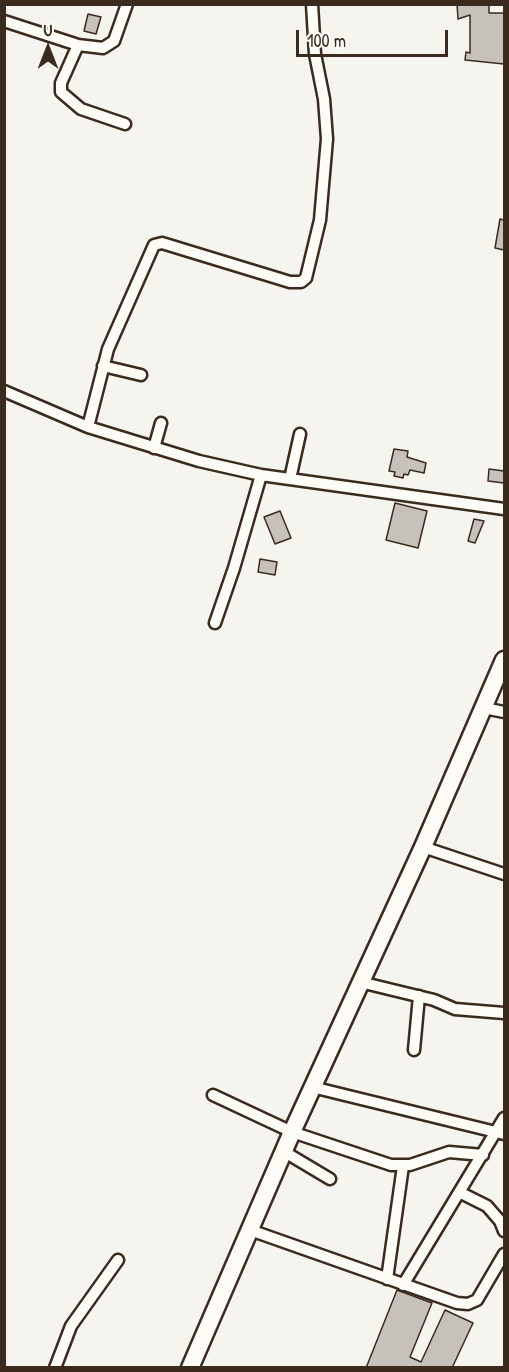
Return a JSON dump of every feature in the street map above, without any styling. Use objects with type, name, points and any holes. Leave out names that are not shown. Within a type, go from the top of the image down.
[{"type":"main road","points":[[190,1368],[283,1151],[423,847],[504,660]]},
{"type":"street","points":[[4,21],[78,45],[99,48],[112,44],[127,4]]},
{"type":"street","points":[[88,427],[103,366],[151,249],[156,244],[164,244],[290,282],[299,283],[304,280],[320,220],[327,139],[324,99],[315,54],[312,4]]},
{"type":"street","points":[[78,45],[61,83],[61,92],[81,109],[125,124]]},
{"type":"street","points":[[103,366],[141,375]]},
{"type":"street","points":[[4,391],[88,427],[154,448],[261,475],[504,509]]},
{"type":"street","points":[[154,448],[161,423]]},
{"type":"street","points":[[290,479],[300,434]]},
{"type":"street","points":[[215,623],[234,568],[261,475]]},
{"type":"street","points":[[484,708],[504,712]]},
{"type":"street","points":[[423,847],[504,874]]},
{"type":"street","points":[[360,982],[418,996],[454,1010],[504,1013]]},
{"type":"street","points":[[414,1050],[418,996]]},
{"type":"street","points":[[312,1088],[501,1132]]},
{"type":"street","points":[[213,1095],[292,1132],[379,1161],[403,1166],[444,1152],[483,1155]]},
{"type":"street","points":[[403,1285],[483,1155],[501,1132],[504,1118]]},
{"type":"street","points":[[283,1151],[330,1179]]},
{"type":"street","points":[[387,1280],[403,1166]]},
{"type":"street","points":[[461,1193],[487,1206],[500,1221],[504,1231]]},
{"type":"street","points":[[250,1230],[444,1300],[470,1303],[479,1297],[504,1254]]},
{"type":"street","points":[[55,1368],[74,1320],[118,1260]]},
{"type":"building","points":[[457,4],[489,4],[489,13],[504,13],[504,64],[465,60],[466,52],[470,53],[470,15],[458,19]]},
{"type":"building","points":[[88,14],[101,17],[96,34],[84,31]]},
{"type":"building","points":[[500,219],[504,220],[504,250],[495,248]]},
{"type":"building","points":[[394,449],[408,451],[407,457],[426,463],[424,473],[410,470],[408,475],[404,474],[403,478],[394,476],[395,472],[389,471]]},
{"type":"building","points":[[489,469],[504,471],[504,483],[488,481]]},
{"type":"building","points":[[395,503],[427,511],[418,548],[386,540]]},
{"type":"building","points":[[280,511],[291,538],[275,544],[264,517]]},
{"type":"building","points":[[474,519],[484,521],[475,543],[468,541]]},
{"type":"building","points":[[260,559],[277,562],[275,575],[258,572]]},
{"type":"building","points":[[397,1290],[432,1303],[410,1357],[421,1362],[445,1310],[473,1323],[452,1368],[366,1368]]}]
